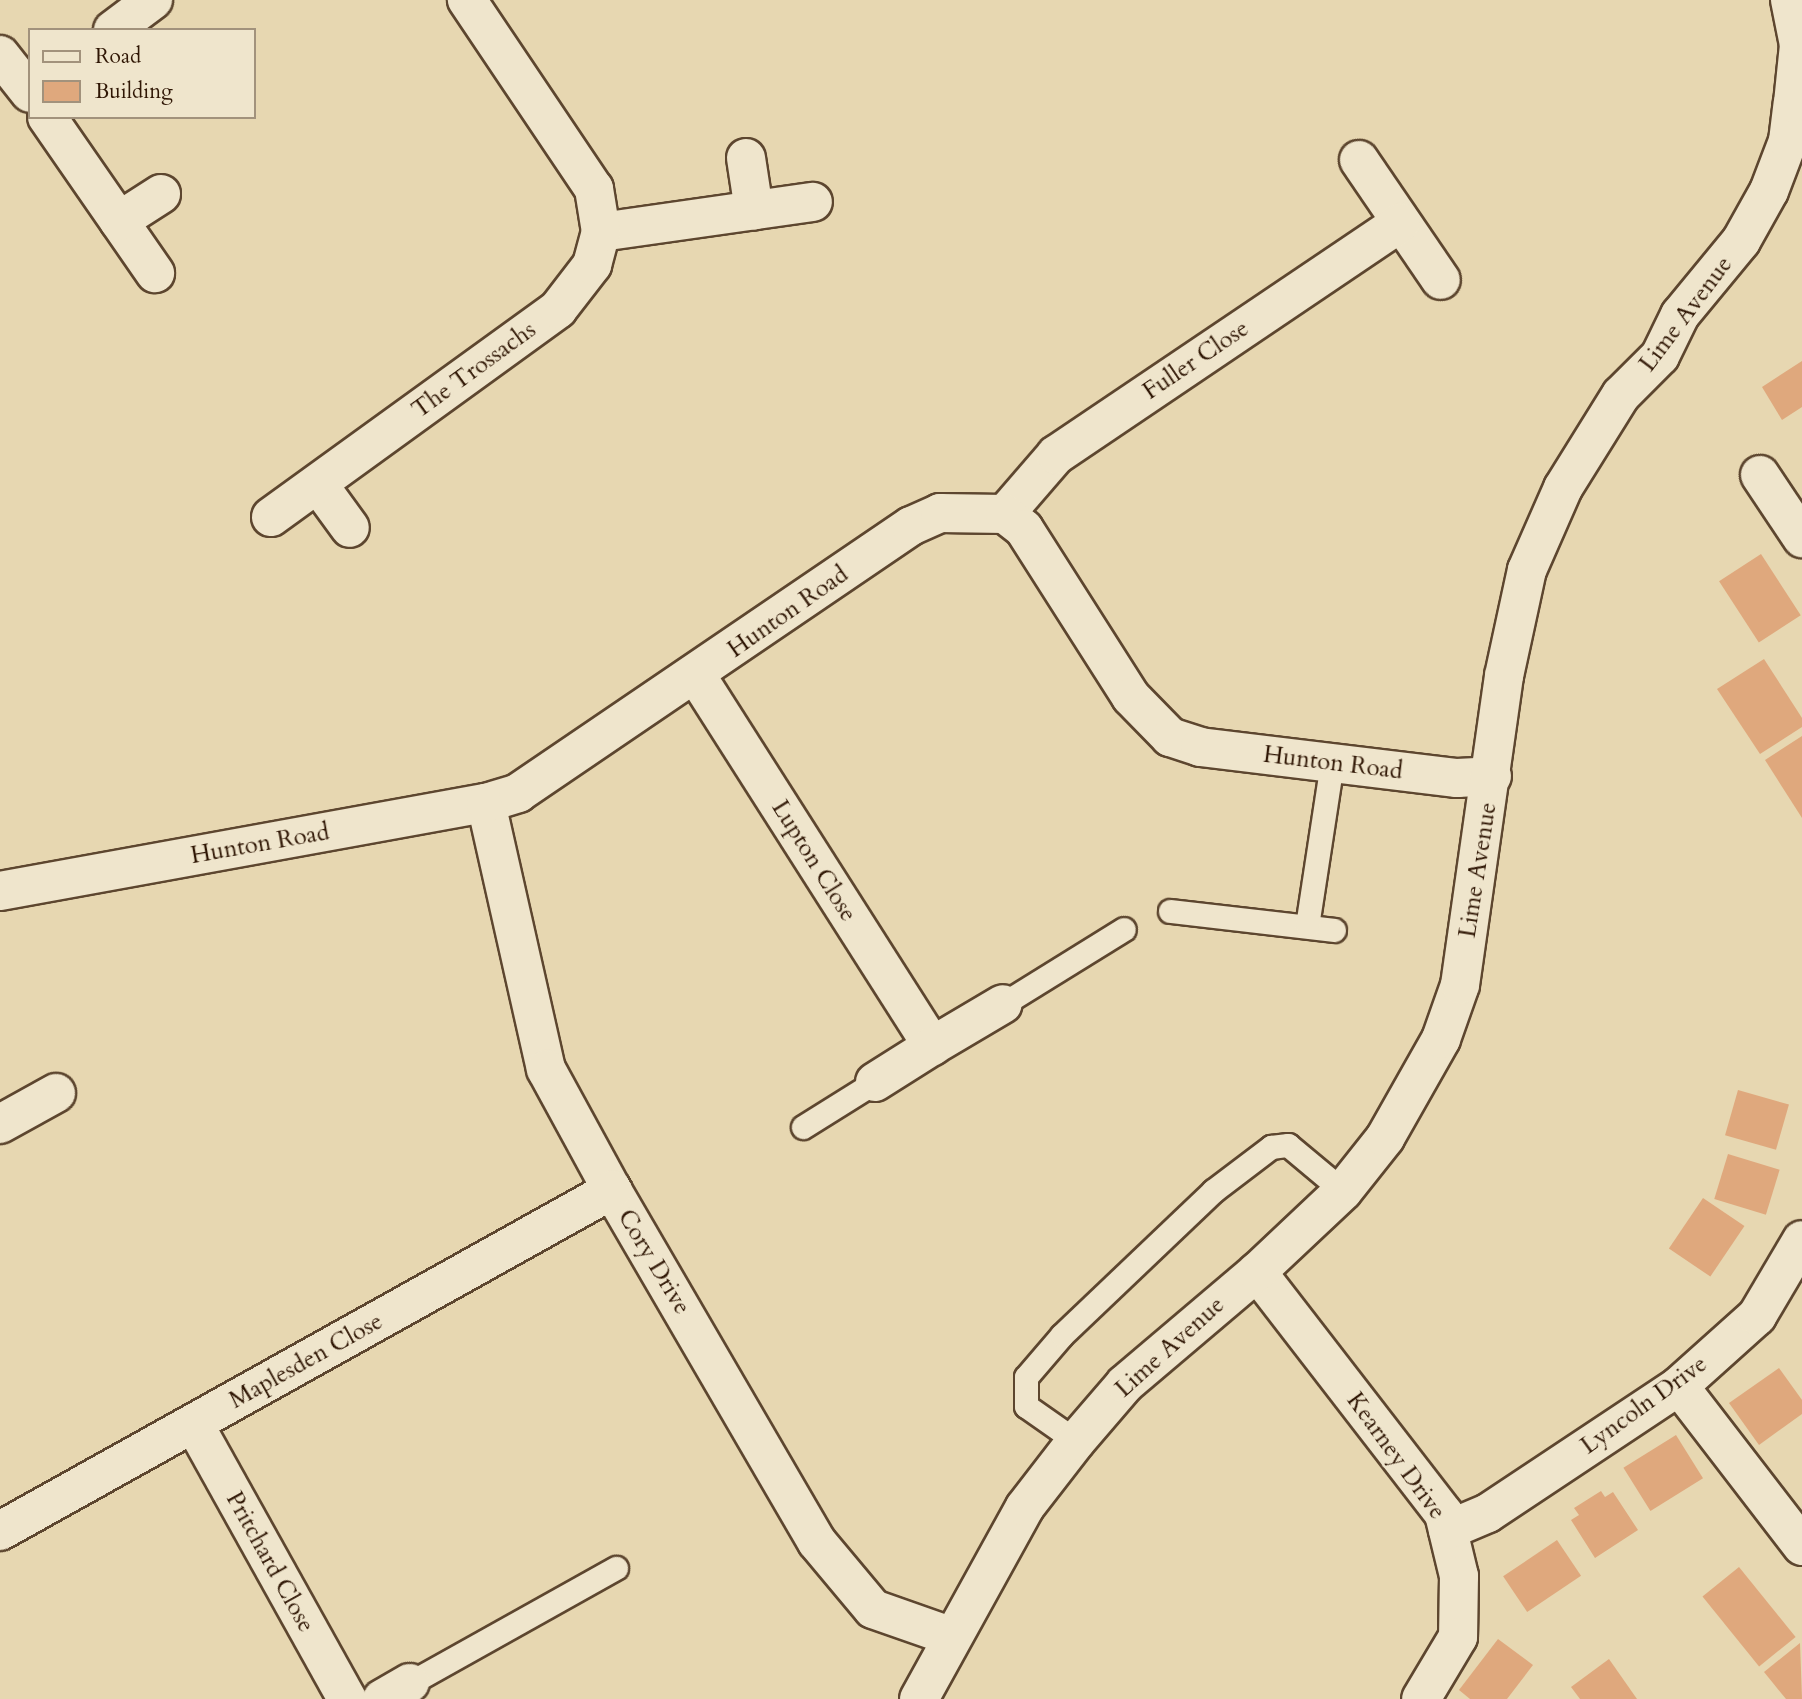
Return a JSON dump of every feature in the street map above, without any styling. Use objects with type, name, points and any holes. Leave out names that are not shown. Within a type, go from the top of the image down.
[{"type":"street","points":[[116,28],[153,0]]},
{"type":"street","name":"The Trossachs","points":[[271,517],[558,309],[592,265],[601,232],[594,189],[467,0]]},
{"type":"street","name":"Lime Avenue","points":[[919,1699],[950,1636],[1025,1507],[1076,1441],[1125,1384],[1257,1272],[1343,1191],[1385,1138],[1441,1039],[1460,985],[1492,776],[1504,676],[1527,570],[1563,488],[1621,395],[1660,356],[1680,315],[1741,241],[1769,191],[1788,141],[1793,103],[1799,46],[1790,0]]},
{"type":"street","points":[[0,55],[28,91]]},
{"type":"street","points":[[48,119],[155,273]]},
{"type":"street","points":[[746,158],[754,210]]},
{"type":"street","points":[[1359,160],[1441,280]]},
{"type":"street","points":[[120,221],[161,194]]},
{"type":"street","points":[[601,232],[813,202]]},
{"type":"street","name":"Fuller Close","points":[[1005,514],[1056,454],[1401,222]]},
{"type":"street","points":[[1760,475],[1802,538]]},
{"type":"street","points":[[318,484],[350,528]]},
{"type":"street","name":"Hunton Road","points":[[0,891],[486,803],[518,793],[696,675],[911,526],[940,513],[1005,514],[1024,529],[1131,697],[1170,737],[1199,747],[1457,778],[1492,776]]},
{"type":"street","name":"Lupton Close","points":[[696,675],[932,1046]]},
{"type":"street","name":"Cory Drive","points":[[486,803],[546,1069],[612,1190],[817,1542],[873,1609],[950,1636]]},
{"type":"street","points":[[875,1082],[1003,1003]]},
{"type":"street","points":[[0,1124],[56,1093]]},
{"type":"street","name":"Maplesden Close","points":[[0,1531],[612,1190]]},
{"type":"street","name":"Lyncoln Drive","points":[[1448,1530],[1488,1513],[1679,1386],[1758,1316],[1802,1240]]},
{"type":"street","name":"Kearney Drive","points":[[1257,1272],[1444,1514],[1459,1576],[1458,1637],[1421,1699]]},
{"type":"street","points":[[1679,1386],[1802,1546]]},
{"type":"street","name":"Pritchard Close","points":[[194,1424],[347,1699]]},
{"type":"lane","points":[[1307,926],[1332,762]]},
{"type":"lane","points":[[1170,911],[1334,930]]},
{"type":"lane","points":[[1003,1003],[1124,929]]},
{"type":"lane","points":[[803,1127],[875,1082]]},
{"type":"lane","points":[[1076,1441],[1026,1406],[1026,1377],[1062,1335],[1213,1191],[1271,1147],[1288,1145],[1343,1191]]},
{"type":"lane","points":[[396,1691],[617,1568]]},
{"type":"building","points":[[1802,361],[1802,407],[1782,420],[1762,387]]},
{"type":"building","points":[[1761,554],[1801,615],[1759,642],[1719,581]]},
{"type":"building","points":[[1764,659],[1802,718],[1802,727],[1760,754],[1717,689]]},
{"type":"building","points":[[1802,736],[1802,818],[1765,760]]},
{"type":"building","points":[[1738,1090],[1789,1105],[1776,1150],[1725,1135]]},
{"type":"building","points":[[1728,1154],[1780,1170],[1766,1215],[1714,1199]]},
{"type":"building","points":[[1703,1198],[1744,1226],[1710,1277],[1669,1249]]},
{"type":"building","points":[[1779,1368],[1802,1400],[1802,1414],[1759,1445],[1729,1403]]},
{"type":"building","points":[[1676,1435],[1703,1478],[1650,1511],[1623,1468]]},
{"type":"building","points":[[1601,1491],[1605,1497],[1613,1492],[1638,1530],[1595,1558],[1571,1520],[1579,1515],[1574,1508]]},
{"type":"building","points":[[1557,1540],[1581,1576],[1527,1612],[1503,1576]]},
{"type":"building","points":[[1739,1567],[1796,1637],[1759,1667],[1702,1597]]},
{"type":"building","points":[[1498,1639],[1533,1665],[1507,1699],[1470,1699],[1459,1690]]},
{"type":"building","points":[[1800,1643],[1802,1699],[1786,1699],[1764,1672]]},
{"type":"building","points":[[1609,1659],[1637,1699],[1580,1699],[1571,1687]]}]
